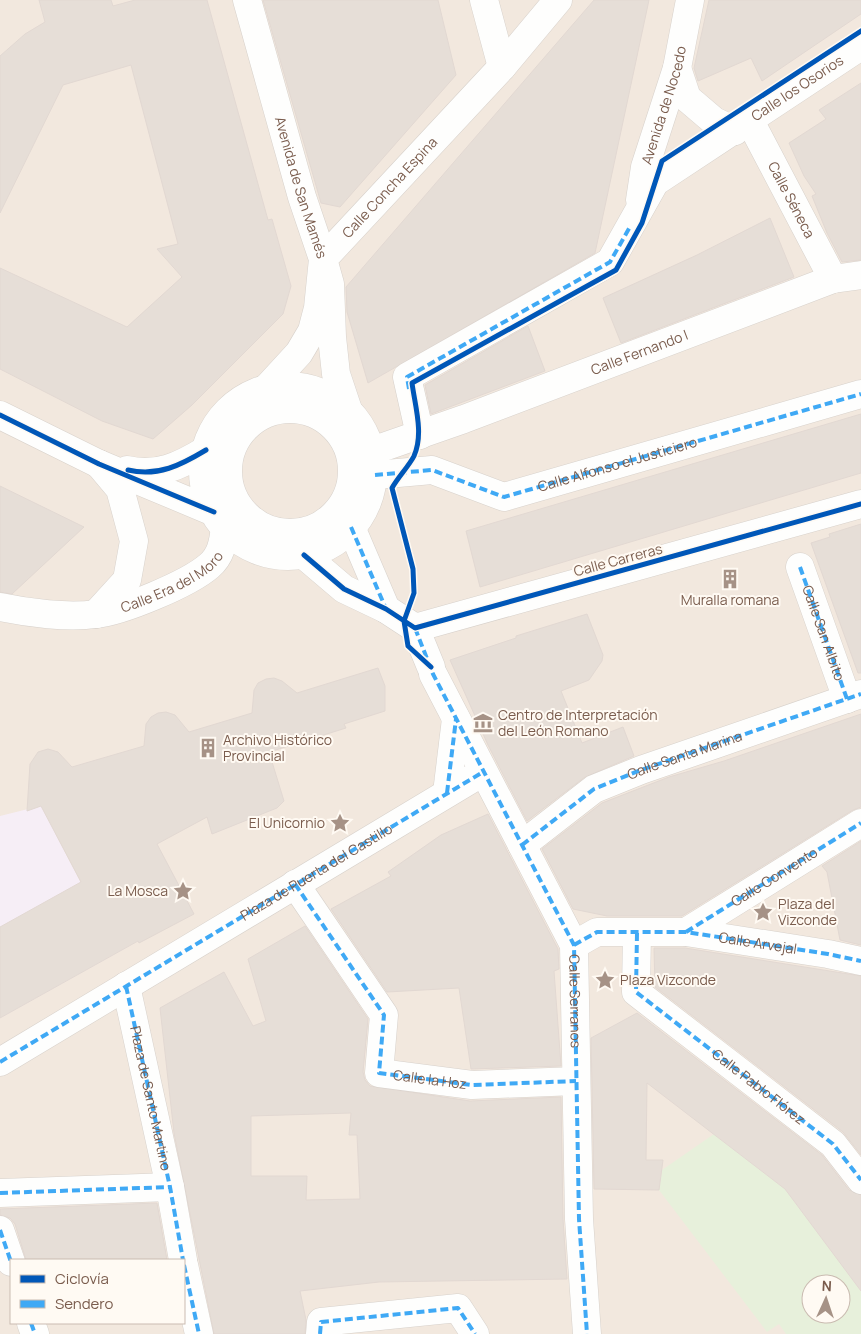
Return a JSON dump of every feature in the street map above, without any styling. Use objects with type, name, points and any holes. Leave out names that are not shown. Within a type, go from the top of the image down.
[{"type":"street","name":"Avenida de San Mamés","points":[[247,0],[302,197],[323,259],[318,308],[312,331],[299,353],[265,390]]},
{"type":"street","points":[[484,0],[502,67]]},
{"type":"street","name":"Calle Concha Espina","points":[[323,259],[502,67],[558,0]]},
{"type":"street","name":"Avenida de Nocedo","points":[[634,218],[645,167],[677,68],[690,0]]},
{"type":"street","name":"Calle los Osorios","points":[[420,435],[407,377],[610,262],[655,182],[861,46]]},
{"type":"street","points":[[677,68],[687,98],[714,122],[742,126]]},
{"type":"street","name":"Calle Séneca","points":[[742,126],[833,279]]},
{"type":"street","points":[[323,259],[330,284],[332,337],[336,374],[348,410]]},
{"type":"street","name":"Calle Fernando I","points":[[373,463],[420,435],[833,279],[861,275]]},
{"type":"street","points":[[0,415],[98,464],[219,520],[245,545],[269,555],[295,557],[321,551],[335,543],[360,517],[373,463],[361,424],[348,410],[330,396],[309,388],[287,386],[265,390],[244,398],[227,412],[214,430],[206,450],[203,471],[206,493],[219,520]]},
{"type":"street","name":"Calle Alfonso el Justiciero","points":[[373,463],[432,470],[504,497],[861,394]]},
{"type":"street","points":[[296,409],[315,414],[323,419],[343,438],[350,456],[352,475],[348,493],[339,509],[327,522],[312,529],[296,533],[279,532],[262,527],[249,518],[238,505],[230,490],[228,472],[230,455],[237,439],[248,426],[262,416],[279,410],[296,409]]},
{"type":"street","points":[[98,464],[141,473],[159,472],[180,466],[206,450]]},
{"type":"street","name":"Calle Era del Moro","points":[[96,614],[127,580],[134,541],[120,489],[98,464]]},
{"type":"street","name":"Calle Carreras","points":[[415,628],[861,504]]},
{"type":"street","name":"Calle Era del Moro","points":[[0,607],[27,613],[96,614],[144,600],[191,578],[210,566],[222,548],[219,520]]},
{"type":"street","points":[[351,527],[386,609]]},
{"type":"street","points":[[304,554],[344,589],[386,609],[415,628]]},
{"type":"street","name":"Calle San Albito","points":[[800,567],[854,697]]},
{"type":"street","name":"Calle Serranos","points":[[415,628],[432,670],[456,719],[574,945],[579,1220],[587,1334]]},
{"type":"street","name":"Calle Santa Marina","points":[[522,845],[594,789],[641,770],[854,697]]},
{"type":"street","points":[[447,793],[456,719]]},
{"type":"street","name":"Plaza de Puerta del Castillo","points":[[126,986],[483,772]]},
{"type":"street","name":"Calle Convento","points":[[686,932],[861,823]]},
{"type":"street","name":"Calle la Hoz","points":[[296,884],[384,1015],[380,1073],[472,1085],[576,1081]]},
{"type":"street","name":"Calle Arvejal","points":[[574,945],[597,932],[686,932],[828,954],[861,961]]},
{"type":"street","name":"Calle Pablo Flórez","points":[[645,933],[636,992],[833,1144],[861,1180]]},
{"type":"street","points":[[0,1062],[126,986]]},
{"type":"street","name":"Plaza de Santo Martino","points":[[0,1193],[170,1187],[126,986]]},
{"type":"street","points":[[170,1187],[183,1259]]},
{"type":"street","points":[[0,1230],[10,1259]]},
{"type":"street","points":[[185,1271],[199,1334]]},
{"type":"street","points":[[320,1334],[321,1322],[458,1308],[474,1334]]},
{"type":"shaded area","points":[[0,0],[861,0],[861,1334],[0,1334]]},
{"type":"shaded area","points":[[48,804],[75,822],[55,833],[81,883],[138,941],[0,1018],[0,816]]},
{"type":"green space","points":[[714,1134],[785,1189],[848,1274],[801,1274],[801,1324],[851,1324],[851,1278],[861,1291],[861,1334],[786,1334],[779,1324],[767,1332],[659,1190],[662,1170]]},
{"type":"building","points":[[39,0],[111,0],[113,6],[135,0],[207,0],[268,220],[272,219],[291,286],[283,314],[192,405],[153,439],[102,421],[0,369],[0,268],[127,327],[182,277],[157,249],[178,244],[131,65],[63,85],[0,213],[0,56],[25,34],[45,22]]},
{"type":"building","points":[[263,0],[438,0],[456,75],[340,207],[321,203]]},
{"type":"building","points":[[594,0],[649,0],[595,253],[368,383],[347,312],[346,287]]},
{"type":"building","points":[[709,0],[861,0],[861,14],[762,81],[751,58],[698,81],[694,68]]},
{"type":"building","points":[[861,83],[861,260],[842,262],[827,233],[812,196],[816,194],[804,176],[789,143],[826,119],[819,110]]},
{"type":"building","points":[[770,218],[794,277],[621,343],[603,298],[697,255]]},
{"type":"building","points":[[528,326],[545,371],[431,414],[425,385]]},
{"type":"building","points":[[861,414],[861,473],[480,587],[466,531]]},
{"type":"building","points":[[0,486],[84,527],[12,594],[0,592]]},
{"type":"building","points":[[861,524],[861,673],[858,673],[811,543],[830,537],[829,534]]},
{"type":"building","points":[[587,614],[603,655],[602,661],[589,680],[561,691],[582,743],[623,727],[634,756],[585,777],[527,821],[488,745],[450,660],[516,638],[516,636]]},
{"type":"building","points":[[378,668],[385,686],[385,711],[344,724],[346,728],[269,752],[284,801],[277,808],[212,834],[207,817],[157,844],[194,914],[139,943],[138,941],[0,1018],[0,927],[81,882],[41,806],[27,811],[30,764],[38,752],[48,749],[58,752],[72,767],[144,746],[146,724],[151,717],[158,713],[166,712],[175,715],[189,732],[252,713],[254,690],[258,683],[266,679],[274,678],[282,681],[297,693]]},
{"type":"building","points":[[861,714],[861,807],[853,810],[682,916],[607,916],[573,909],[542,849],[602,803],[669,777],[724,761]]},
{"type":"building","points":[[488,814],[558,949],[559,969],[554,971],[561,1066],[471,1069],[459,988],[387,992],[331,909],[391,876],[388,872],[441,835]]},
{"type":"building","points":[[861,841],[861,945],[840,940],[827,872],[822,866]]},
{"type":"building","points":[[305,926],[368,1019],[363,1072],[365,1080],[370,1086],[470,1101],[561,1097],[563,1219],[567,1279],[379,1282],[300,1291],[306,1320],[305,1334],[214,1334],[174,1133],[160,1008],[224,972],[253,1026],[266,1021],[248,959]],"holes":[[[351,1113],[349,1135],[357,1135],[360,1199],[306,1200],[307,1176],[251,1176],[251,1116]]]},
{"type":"building","points":[[654,948],[685,948],[861,976],[861,1155],[843,1132],[655,987]]},
{"type":"building","points":[[637,1013],[822,1155],[849,1190],[861,1195],[861,1291],[851,1278],[851,1274],[848,1274],[785,1189],[647,1083],[646,1160],[663,1160],[659,1190],[594,1189],[591,1038]]},
{"type":"building","points":[[157,1203],[167,1259],[26,1259],[15,1224],[10,1218],[0,1215],[0,1209]]},
{"type":"marked path","points":[[409,389],[407,377],[610,262],[631,225]]},
{"type":"marked path","points":[[375,475],[432,470],[504,497],[861,394]]},
{"type":"marked path","points":[[351,527],[386,609]]},
{"type":"marked path","points":[[800,567],[847,699]]},
{"type":"marked path","points":[[415,628],[433,674],[574,945],[579,1219],[587,1334]]},
{"type":"marked path","points":[[522,845],[594,789],[641,770],[861,694]]},
{"type":"marked path","points":[[447,793],[456,719]]},
{"type":"marked path","points":[[0,1062],[483,772]]},
{"type":"marked path","points":[[686,932],[861,823]]},
{"type":"marked path","points":[[295,884],[384,1015],[379,1073],[472,1085],[576,1081]]},
{"type":"marked path","points":[[574,945],[597,932],[686,932],[828,954],[861,961]]},
{"type":"marked path","points":[[637,933],[636,992],[833,1144],[861,1180]]},
{"type":"marked path","points":[[126,986],[170,1187],[183,1259]]},
{"type":"marked path","points":[[0,1193],[170,1187]]},
{"type":"marked path","points":[[0,1230],[10,1259]]},
{"type":"marked path","points":[[185,1270],[199,1334]]},
{"type":"marked path","points":[[320,1334],[321,1322],[458,1308],[475,1334]]},
{"type":"marked path","points":[[31,1324],[35,1334]]},
{"type":"cycle path","points":[[431,667],[408,646],[404,621],[414,593],[413,569],[392,488],[412,460],[417,447],[419,429],[412,383],[616,270],[642,223],[662,161],[861,31]]},
{"type":"cycle path","points":[[0,415],[99,464],[214,512]]},
{"type":"cycle path","points":[[128,470],[139,472],[159,471],[178,465],[206,450]]},
{"type":"cycle path","points":[[304,555],[344,589],[386,609],[415,628],[861,504]]},
{"type":"place","name":"Muralla romana","points":[[730,579]]},
{"type":"place","name":"Centro de Interpretación del León Romano","points":[[483,723]]},
{"type":"place","name":"Archivo Histórico Provincial","points":[[208,748]]},
{"type":"place","name":"El Unicornio","points":[[340,823]]},
{"type":"place","name":"La Mosca","points":[[183,891]]},
{"type":"place","name":"Plaza del Vizconde","points":[[763,912]]},
{"type":"place","name":"Plaza Vizconde","points":[[605,980]]}]
